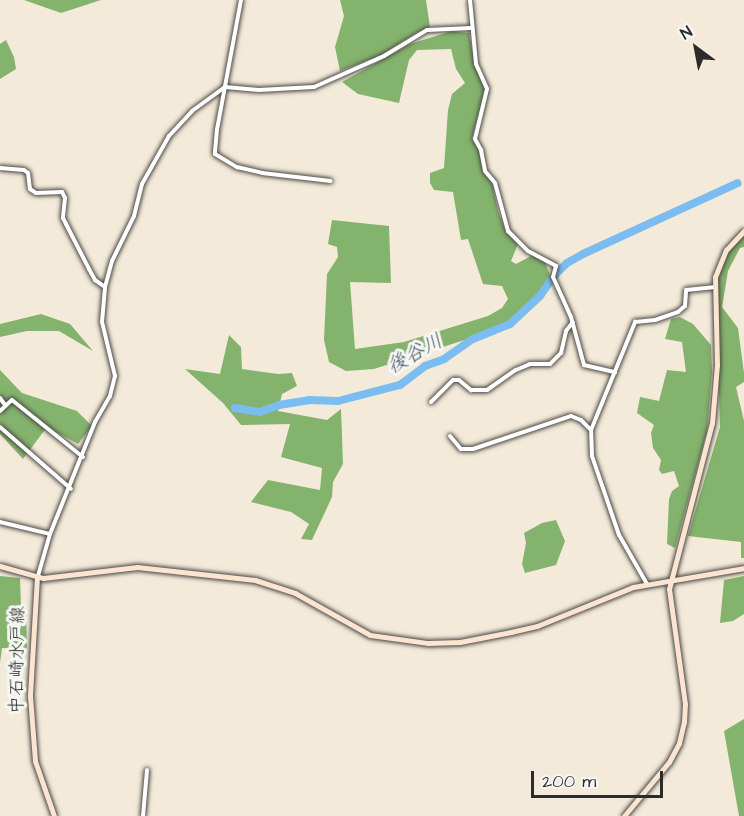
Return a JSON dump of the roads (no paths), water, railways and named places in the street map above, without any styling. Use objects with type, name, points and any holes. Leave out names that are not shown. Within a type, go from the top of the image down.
[{"type":"street","points":[[242,0],[214,156],[237,167],[262,173],[331,181]]},
{"type":"street","points":[[470,0],[476,64],[487,89],[475,139],[481,150],[485,171],[495,183],[508,231],[528,251],[556,266],[553,277],[573,322],[584,365],[615,372]]},
{"type":"street","points":[[37,577],[50,534],[71,489],[95,422],[110,396],[115,376],[102,322],[105,287],[116,248],[134,216],[142,184],[169,136],[192,111],[225,87],[259,90],[314,87],[384,56],[427,30],[471,28]]},
{"type":"street","points":[[0,168],[24,170],[28,173],[30,189],[36,194],[62,192],[65,198],[63,218],[88,269],[95,280],[105,287]]},
{"type":"street","points":[[624,816],[669,762],[679,743],[684,722],[683,694],[669,599],[670,580],[713,415],[717,365],[713,286],[726,250],[744,231]]},
{"type":"street","points":[[647,584],[619,535],[592,456],[591,430],[634,322],[655,320],[678,312],[685,306],[686,290],[713,286]]},
{"type":"street","points":[[431,402],[453,380],[459,380],[471,390],[487,390],[516,370],[530,364],[550,364],[561,352],[566,331],[573,322]]},
{"type":"street","points":[[0,398],[5,405]]},
{"type":"street","points":[[0,411],[12,400],[83,457]]},
{"type":"street","points":[[450,436],[461,449],[473,449],[571,416],[581,420],[591,430]]},
{"type":"street","points":[[0,427],[71,489]]},
{"type":"street","points":[[0,522],[50,534]]},
{"type":"street","points":[[0,566],[37,577],[137,567],[255,580],[295,593],[370,635],[428,643],[460,642],[525,629],[647,584],[744,568]]},
{"type":"street","name":"中石崎水戸線","points":[[37,577],[30,696],[36,765],[54,816]]},
{"type":"street","points":[[143,816],[147,770]]},
{"type":"waterway","name":"後谷川","points":[[554,276],[567,263],[583,254],[738,183]]},
{"type":"waterway","name":"後谷川","points":[[235,408],[260,412],[279,405],[309,400],[338,401],[400,385],[425,366],[444,359],[473,339],[510,324],[540,296],[552,279]]}]
